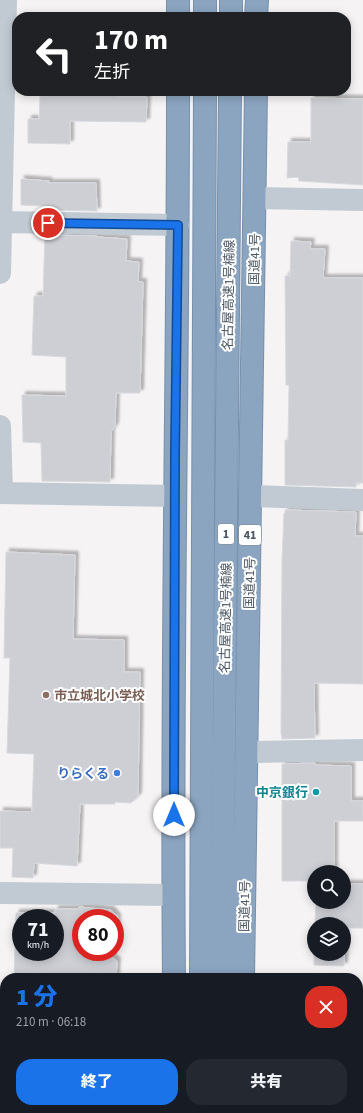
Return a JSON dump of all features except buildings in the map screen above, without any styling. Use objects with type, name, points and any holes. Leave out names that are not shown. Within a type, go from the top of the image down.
[{"type":"highway","points":[[178,0],[178,12]]},
{"type":"highway","points":[[205,0],[205,12]]},
{"type":"highway","points":[[231,0],[231,12]]},
{"type":"highway","points":[[256,12],[257,0]]},
{"type":"highway","points":[[174,973],[173,895],[178,96]]},
{"type":"highway","name":"名古屋高速1号楠線","points":[[201,973],[205,96]]},
{"type":"highway","name":"名古屋高速1号楠線","points":[[222,973],[230,96]]},
{"type":"highway","name":"国道41号","points":[[243,973],[256,96]]},
{"type":"street","points":[[0,273],[2,86],[6,0]]},
{"type":"street","points":[[255,198],[363,200]]},
{"type":"street","points":[[1,222],[178,225]]},
{"type":"street","points":[[0,426],[1,493],[175,496]]},
{"type":"street","points":[[251,496],[363,500]]},
{"type":"street","points":[[247,752],[363,750]]},
{"type":"street","points":[[0,893],[173,895]]},
{"type":"place","name":"市立城北小学校","points":[[46,695]]},
{"type":"place","name":"りらくる","points":[[117,773]]},
{"type":"place","name":"中京銀行","points":[[316,792]]},
{"type":"route","points":[[48,223],[178,225],[175,453],[174,815]]}]
